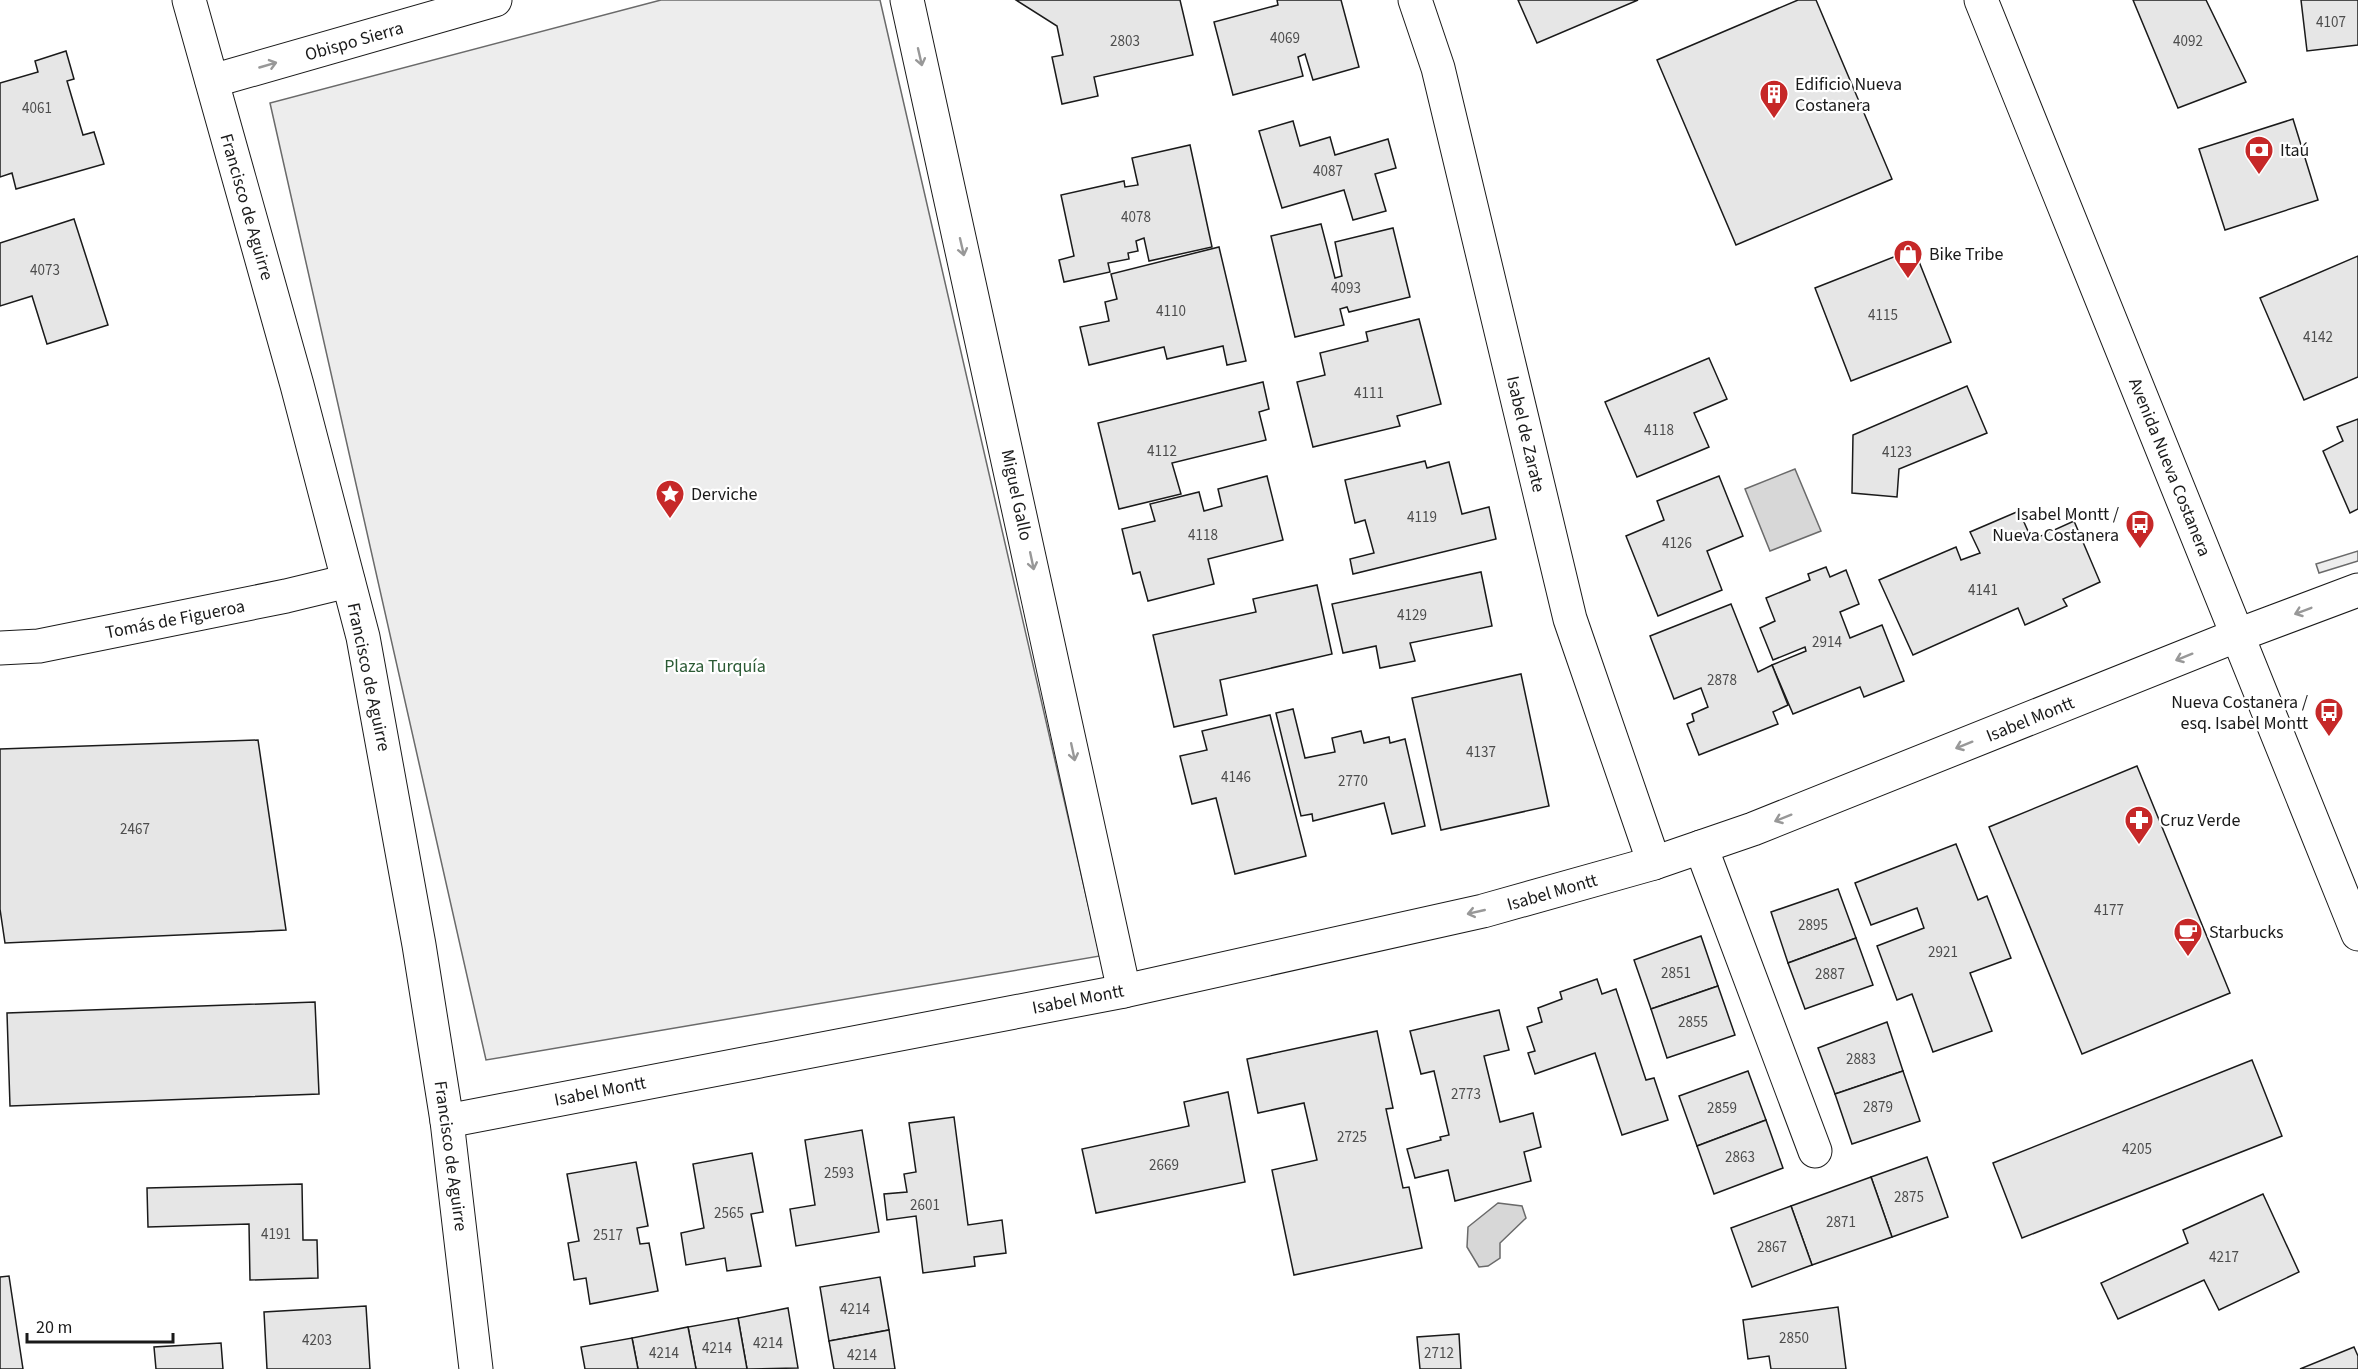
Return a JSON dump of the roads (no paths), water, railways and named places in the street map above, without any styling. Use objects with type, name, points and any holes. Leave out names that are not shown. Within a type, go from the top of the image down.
[{"type":"street","name":"Francisco de Aguirre","points":[[189,0],[297,384],[363,637],[385,753],[447,1121],[476,1369]]},
{"type":"street","name":"Obispo Sierra","points":[[212,81],[495,0]]},
{"type":"street","name":"Miguel Gallo","points":[[908,0],[1124,991]]},
{"type":"street","name":"Isabel de Zarate","points":[[1415,0],[1438,68],[1570,619],[1654,863]]},
{"type":"street","name":"Avenida Nueva Costanera","points":[[1981,0],[2358,934]]},
{"type":"street","name":"Tomás de Figueroa","points":[[0,648],[39,646],[286,596],[348,581]]},
{"type":"street","name":"Isabel Montt","points":[[447,1121],[1124,991],[1483,911],[1654,863],[1775,820],[2238,635],[2358,590]]},
{"type":"street","points":[[1701,847],[1815,1151]]},
{"type":"place","name":"Edificio Nueva Costanera","points":[[1774,120]]},
{"type":"place","name":"Itaú","points":[[2259,176]]},
{"type":"place","name":"Bike Tribe","points":[[1908,280]]},
{"type":"place","name":"Derviche","points":[[670,520]]},
{"type":"place","name":"Isabel Montt / Nueva Costanera","points":[[2140,550]]},
{"type":"place","name":"Nueva Costanera / esq. Isabel Montt","points":[[2329,738]]},
{"type":"place","name":"Cruz Verde","points":[[2139,846]]},
{"type":"place","name":"Starbucks","points":[[2188,958]]},
{"type":"park label","name":"Plaza Turquía","points":[[715,666]]}]
